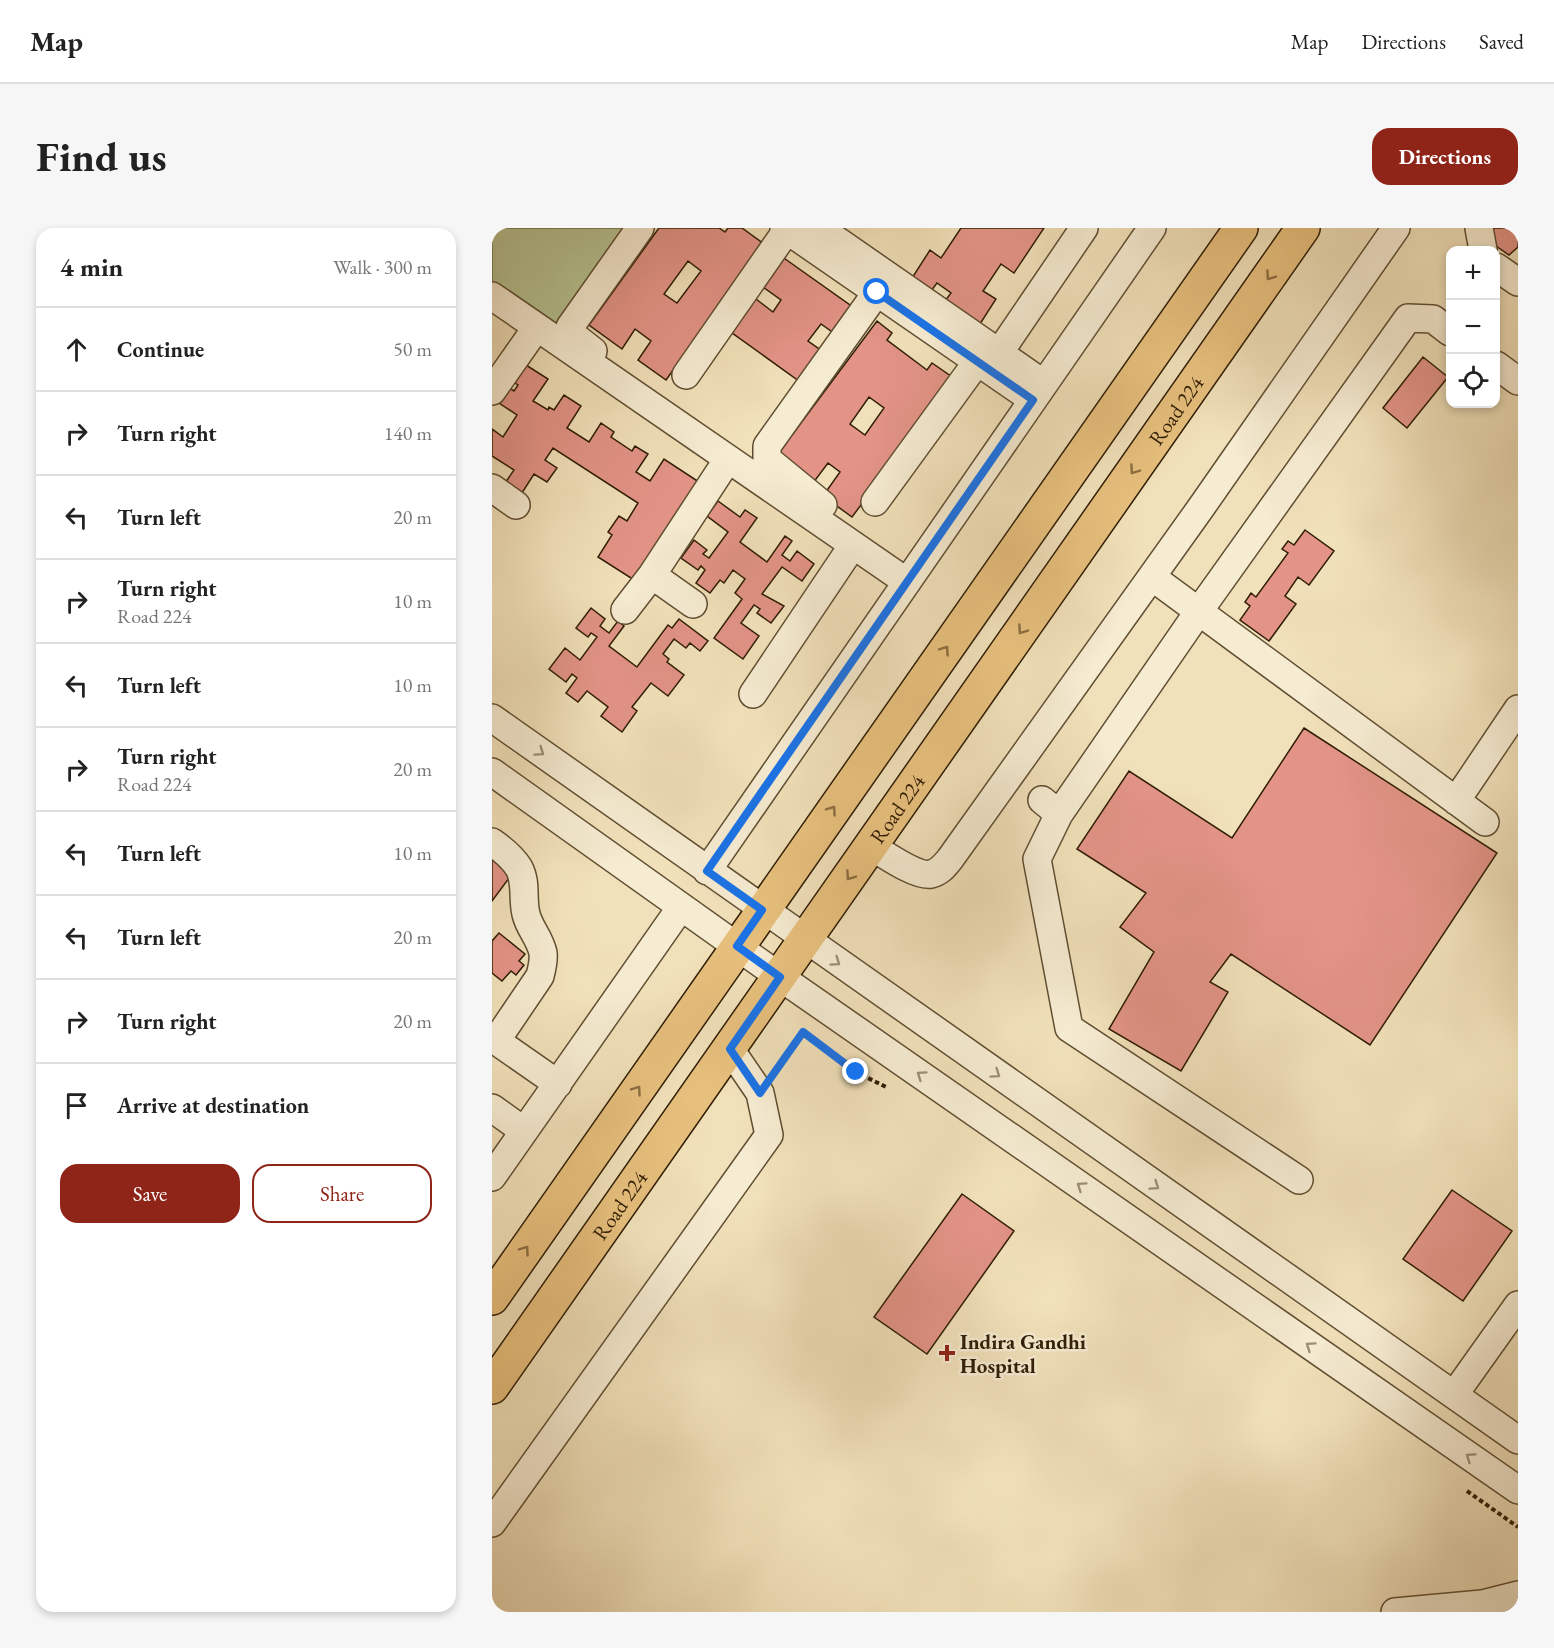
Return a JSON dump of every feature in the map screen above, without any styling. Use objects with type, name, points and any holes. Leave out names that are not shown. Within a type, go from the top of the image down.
[{"type":"main road","points":[[492,1298],[1241,228]]},
{"type":"main road","name":"Road 224","points":[[492,1387],[1303,228]]},
{"type":"street","points":[[624,371],[575,339],[570,333],[570,327],[640,228]]},
{"type":"street","points":[[819,228],[988,357],[1038,392]]},
{"type":"street","points":[[875,502],[988,357],[1084,228]]},
{"type":"street","points":[[707,871],[1152,228]]},
{"type":"street","points":[[871,846],[918,872],[930,874],[941,870],[1152,577],[1396,228]]},
{"type":"street","points":[[1479,228],[1482,246]]},
{"type":"street","points":[[686,375],[785,229],[877,292],[988,357]]},
{"type":"street","points":[[1500,270],[1518,282]]},
{"type":"street","points":[[833,513],[767,459],[766,446],[877,292]]},
{"type":"street","points":[[492,296],[907,582]]},
{"type":"street","points":[[1299,1180],[1069,1028],[1037,860],[1050,807],[1199,611],[1408,318],[1433,319],[1446,329]]},
{"type":"street","points":[[492,391],[537,327]]},
{"type":"street","points":[[1500,368],[1518,381]]},
{"type":"street","points":[[625,610],[652,575],[728,459]]},
{"type":"street","points":[[492,488],[516,506]]},
{"type":"street","points":[[753,694],[853,545]]},
{"type":"street","points":[[652,575],[693,604]]},
{"type":"street","points":[[1152,577],[1485,822]]},
{"type":"street","points":[[1456,801],[1518,709]]},
{"type":"street","points":[[492,718],[1518,1440]]},
{"type":"street","points":[[492,772],[780,977],[1518,1490]]},
{"type":"street","points":[[492,842],[505,852],[519,869],[525,889],[525,910],[529,926],[539,941],[543,966],[540,976],[494,1039],[558,1084]]},
{"type":"street","points":[[492,1177],[681,907]]},
{"type":"street","points":[[492,1523],[769,1135],[760,1093],[730,1049]]},
{"type":"street","points":[[492,1108],[524,1131]]},
{"type":"street","points":[[1454,1395],[1518,1305]]},
{"type":"street","points":[[1395,1612],[1482,1604],[1518,1595]]},
{"type":"path","points":[[760,1093],[803,1032],[856,1072],[899,1093]]},
{"type":"path","points":[[1460,1486],[1518,1527]]},
{"type":"green space","points":[[492,228],[623,228],[553,328],[492,288]]},
{"type":"building","points":[[659,228],[719,228],[725,232],[728,228],[742,228],[764,244],[666,380],[638,360],[651,341],[635,329],[622,349],[589,325]],"holes":[[[688,261],[701,271],[677,303],[664,294]]]},
{"type":"building","points":[[961,228],[1044,228],[1014,273],[1001,264],[983,291],[996,299],[980,324],[945,301],[951,293],[937,283],[931,291],[912,278],[930,250],[941,258]]},
{"type":"building","points":[[1487,228],[1518,228],[1518,247],[1509,255],[1500,249],[1500,246],[1486,239]]},
{"type":"building","points":[[781,256],[857,310],[838,336],[821,324],[808,341],[825,353],[803,384],[728,330],[752,296],[773,312],[781,300],[760,285]]},
{"type":"building","points":[[877,321],[892,333],[887,340],[927,370],[932,363],[955,379],[852,517],[823,496],[840,472],[828,463],[810,487],[774,459]],"holes":[[[869,397],[884,408],[865,435],[850,424]]]},
{"type":"building","points":[[1423,357],[1446,375],[1446,379],[1407,428],[1383,408]]},
{"type":"building","points":[[526,365],[548,379],[533,401],[548,410],[549,407],[554,410],[564,395],[581,406],[567,428],[589,442],[601,423],[614,432],[611,437],[632,451],[635,446],[648,454],[636,472],[650,481],[664,459],[699,482],[634,580],[598,557],[612,535],[608,532],[619,516],[627,521],[638,503],[553,448],[545,460],[557,468],[547,482],[534,474],[520,496],[503,486],[514,470],[492,456],[492,429],[503,437],[517,415],[496,401],[506,386],[514,391],[518,385],[515,383]]},
{"type":"building","points":[[718,501],[740,517],[745,510],[757,518],[740,542],[767,562],[785,536],[792,541],[782,555],[790,561],[797,551],[814,564],[802,581],[782,567],[762,594],[784,606],[771,623],[757,613],[760,609],[754,605],[741,623],[759,636],[743,659],[714,638],[742,599],[735,593],[745,579],[733,570],[724,583],[720,580],[710,593],[696,583],[705,570],[701,566],[698,570],[681,558],[694,540],[707,550],[703,554],[709,558],[728,532],[707,516]]},
{"type":"building","points":[[1305,530],[1334,551],[1309,585],[1298,577],[1285,596],[1296,604],[1269,641],[1240,620],[1250,606],[1245,602],[1251,593],[1256,597],[1288,553],[1282,549],[1288,541],[1294,545]]},
{"type":"building","points":[[591,608],[605,619],[600,626],[609,633],[618,621],[624,626],[609,646],[637,667],[668,625],[672,628],[679,619],[708,641],[700,651],[690,643],[686,648],[674,639],[663,654],[669,659],[667,662],[684,675],[668,696],[651,683],[632,707],[637,711],[622,732],[601,716],[608,707],[587,691],[578,702],[566,693],[577,678],[572,674],[566,682],[549,669],[565,648],[580,660],[597,637],[591,633],[588,637],[576,628]]},
{"type":"building","points":[[1304,728],[1497,853],[1370,1045],[1231,954],[1210,982],[1228,992],[1181,1071],[1109,1029],[1154,952],[1120,927],[1146,893],[1077,849],[1129,771],[1232,838]]},
{"type":"building","points":[[492,859],[512,874],[492,901]]},
{"type":"building","points":[[499,933],[525,954],[519,961],[524,965],[516,975],[511,971],[502,981],[492,973],[492,941]]},
{"type":"building","points":[[1452,1190],[1512,1231],[1463,1301],[1403,1259]]},
{"type":"building","points":[[962,1194],[1014,1231],[927,1354],[874,1317]]},
{"type":"place","name":"Indira Gandhi Hospital","points":[[947,1353]]},
{"type":"route","points":[[856,1072],[803,1032],[760,1093],[730,1049],[780,977],[737,946],[762,910],[707,871],[1033,400],[877,292]]}]
